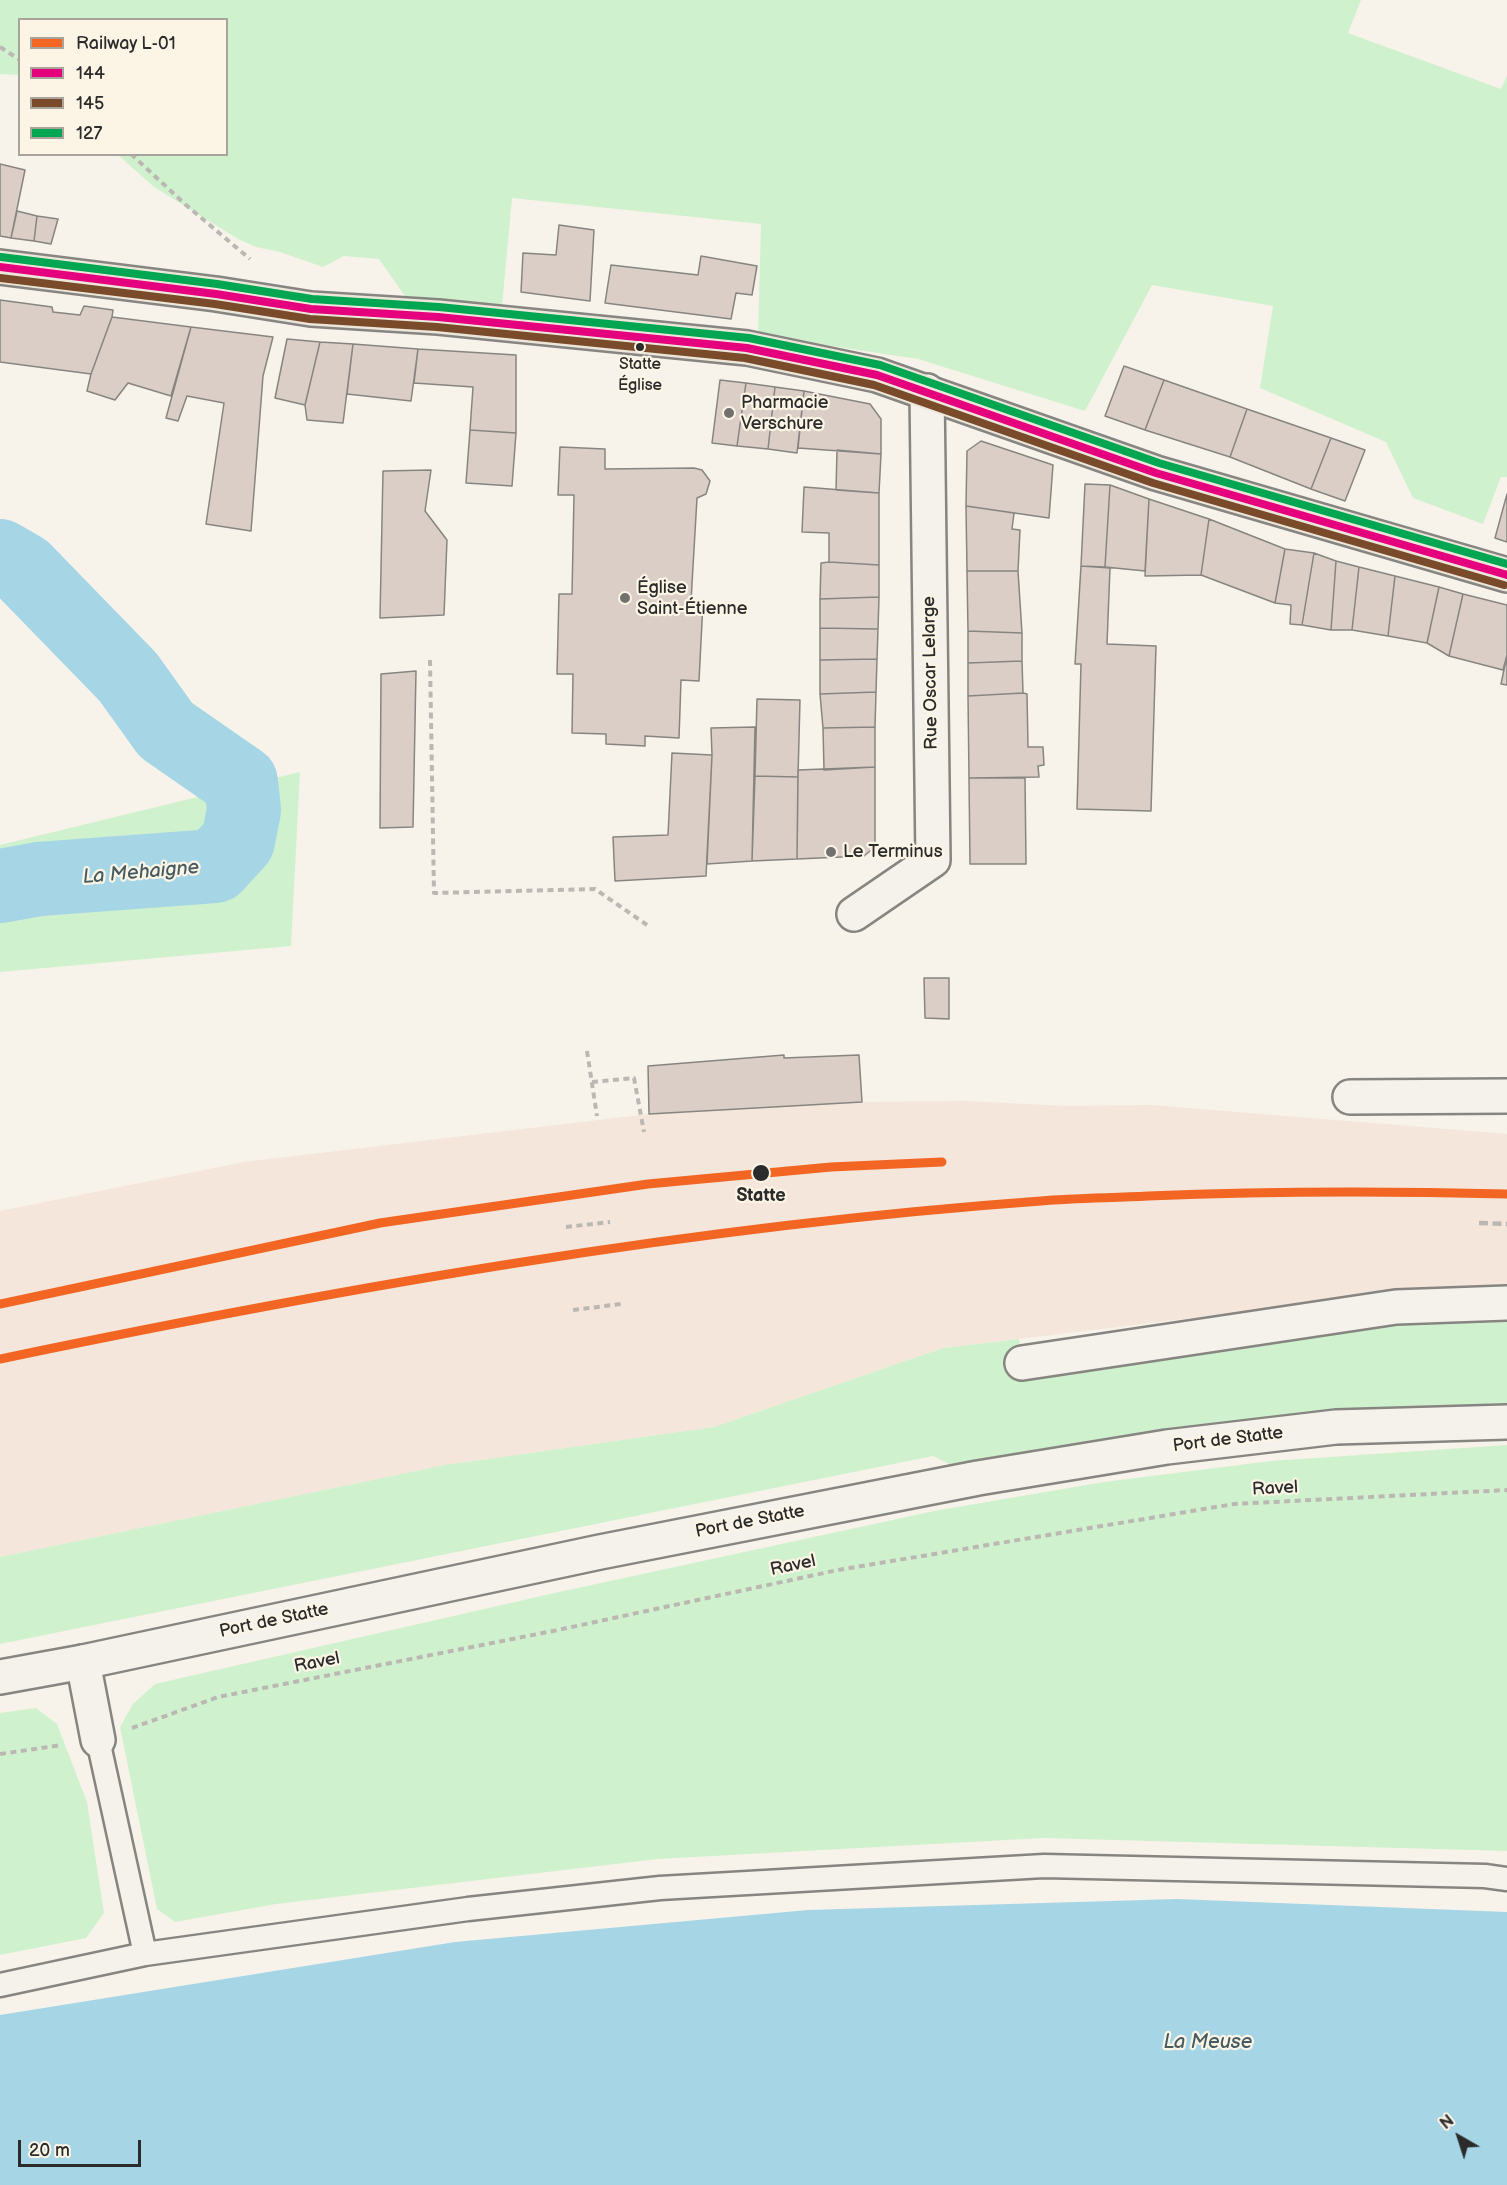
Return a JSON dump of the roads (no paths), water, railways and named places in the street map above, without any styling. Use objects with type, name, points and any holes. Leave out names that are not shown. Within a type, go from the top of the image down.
[{"type":"main road","points":[[0,267],[216,294],[311,309],[438,317],[747,348],[877,375],[1155,473],[1507,575]]},
{"type":"street","name":"Rue Oscar Lelarge","points":[[854,914],[933,860],[927,391]]},
{"type":"street","points":[[1350,1097],[1507,1096]]},
{"type":"street","points":[[1022,1363],[1396,1307],[1507,1304]]},
{"type":"street","name":"Port de Statte","points":[[0,1677],[83,1662],[600,1552],[978,1478],[1167,1447],[1336,1427],[1507,1422]]},
{"type":"street","points":[[83,1662],[98,1740]]},
{"type":"lane","points":[[98,1740],[145,1954]]},
{"type":"lane","points":[[0,1985],[145,1954],[468,1909],[660,1888],[1032,1867],[1485,1876],[1507,1879]]},
{"type":"water","name":"La Meuse","points":[[1177,1899],[1507,1912],[1507,2185],[0,2185],[0,2015],[455,1942],[808,1910]]},
{"type":"waterway","name":"La Mehaigne","points":[[0,556],[24,570],[128,677],[166,730],[241,782],[244,810],[238,841],[215,866],[39,879],[0,886]]},
{"type":"railway","points":[[1479,1223],[1507,1224]]},
{"type":"rail line","name":"L-01","points":[[0,1304],[380,1223],[648,1184],[831,1167],[942,1162]]},
{"type":"rail line","name":"L-01","points":[[0,1359],[387,1284],[649,1243],[779,1226],[1041,1201],[1193,1194],[1283,1192],[1507,1194]]},
{"type":"place","name":"Statte Église","points":[[640,347]]},
{"type":"place","name":"Pharmacie Verschure","points":[[729,413]]},
{"type":"place","name":"Église Saint-Étienne","points":[[625,598]]},
{"type":"place","name":"Le Terminus","points":[[831,852]]},
{"type":"place","name":"Statte","points":[[761,1173]]}]
